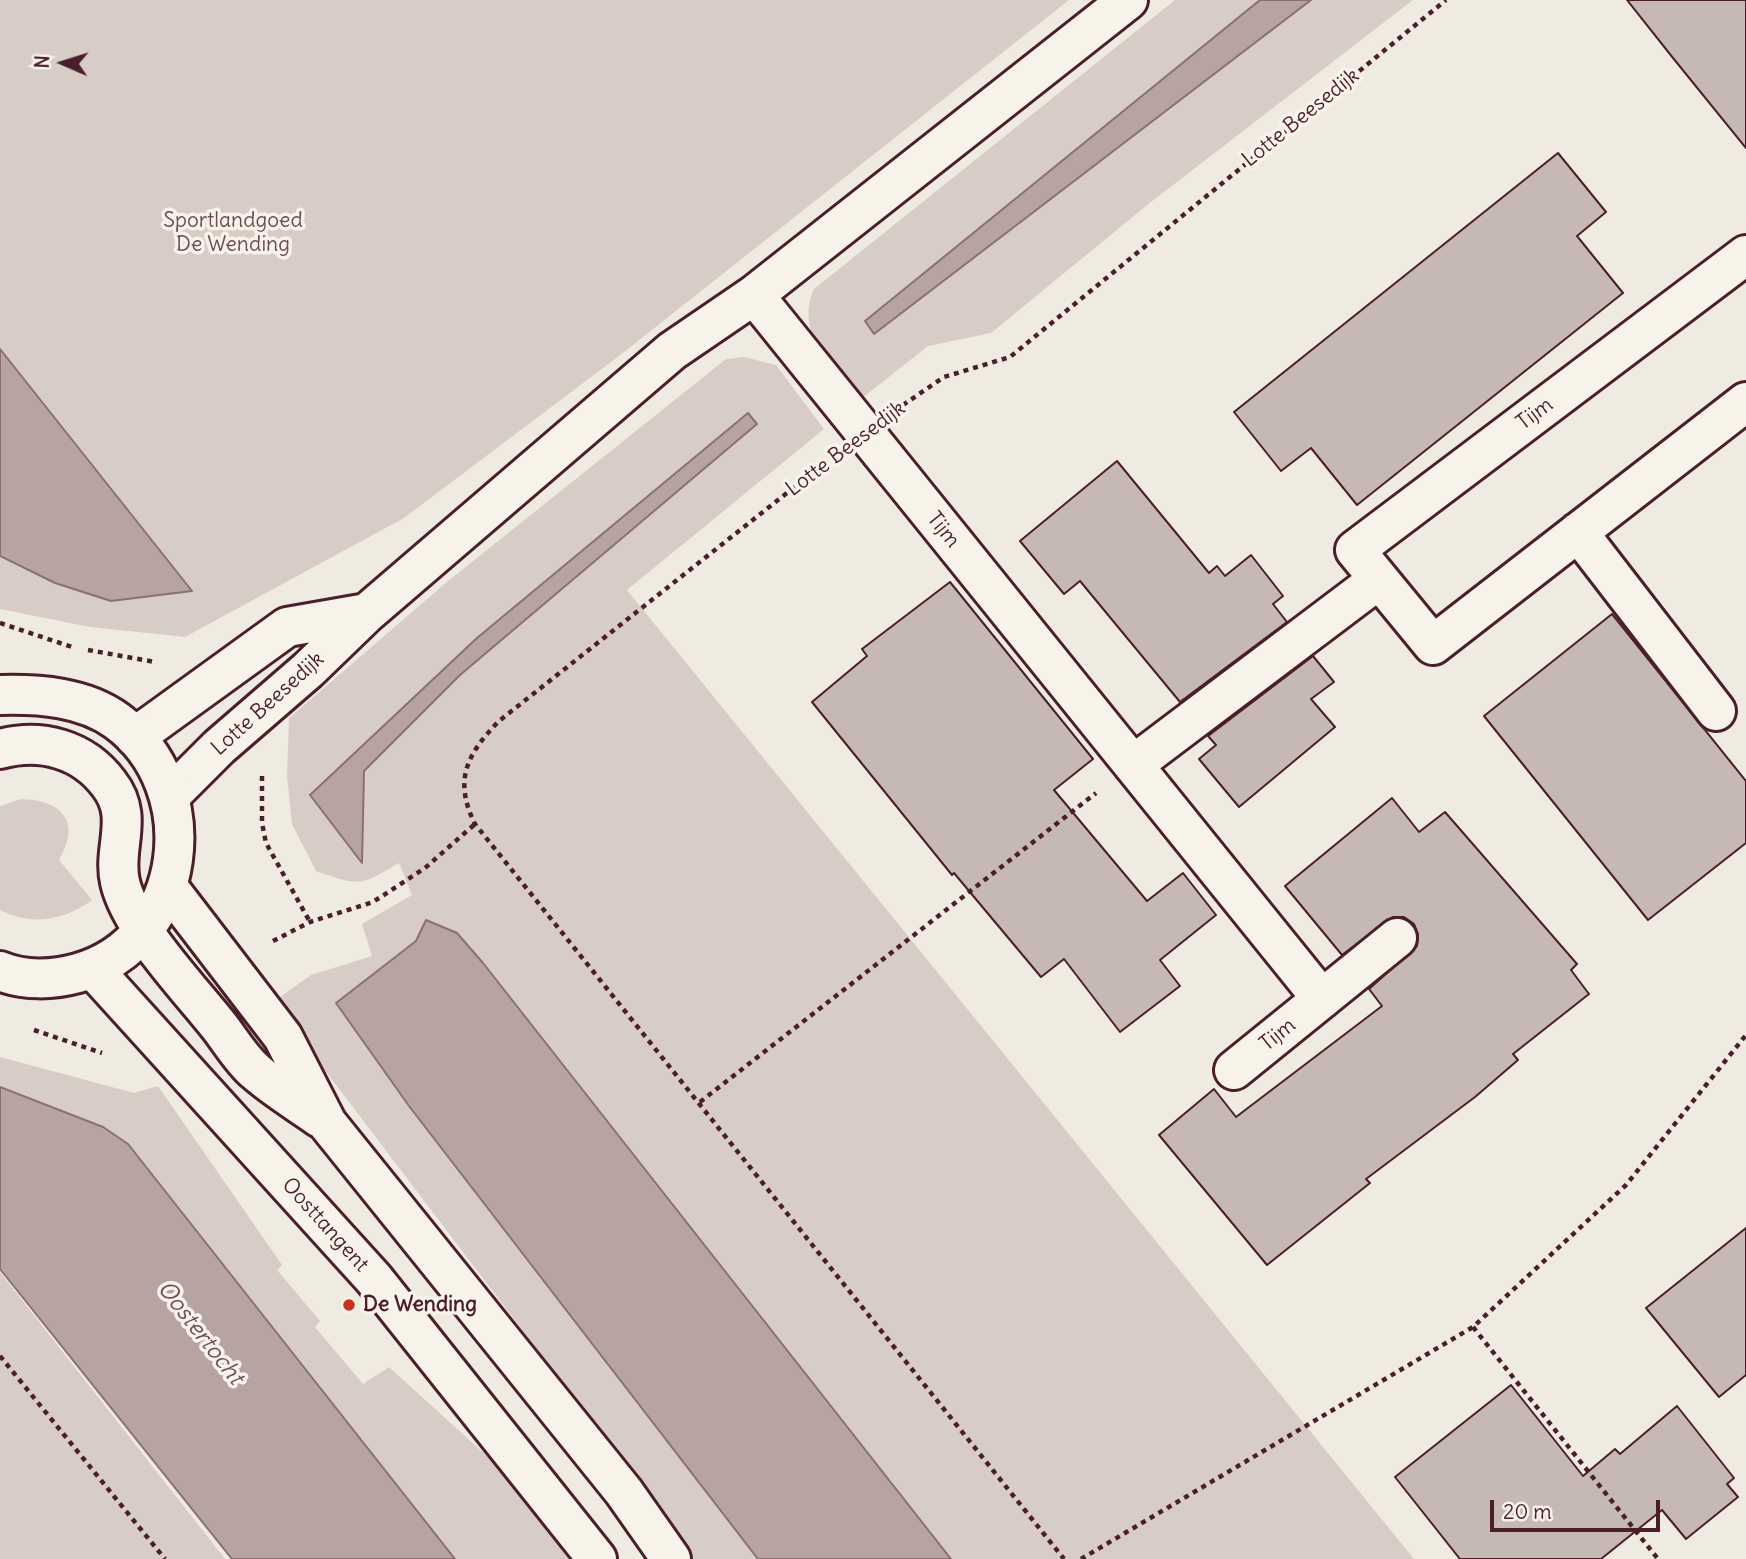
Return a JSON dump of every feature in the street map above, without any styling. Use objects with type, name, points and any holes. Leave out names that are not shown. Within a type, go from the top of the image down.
[{"type":"street","name":"Lotte Beesedijk","points":[[170,796],[219,747],[308,670],[367,613],[673,351],[754,295],[1128,0]]},
{"type":"street","name":"Tijm","points":[[1746,255],[1355,550],[1433,645],[1746,402]]},
{"type":"street","name":"Tijm","points":[[754,295],[1322,999]]},
{"type":"street","points":[[1578,532],[1716,711]]},
{"type":"street","points":[[1133,765],[1378,580]]},
{"type":"street","name":"Lotte Beesedijk","points":[[84,759],[135,737],[287,627],[367,613]]},
{"type":"street","points":[[0,695],[47,695],[92,708],[116,720],[135,737],[158,767],[170,796],[176,826],[175,854],[168,887],[145,931],[129,947],[93,969],[65,976],[36,978],[0,971]]},
{"type":"street","points":[[0,749],[33,744],[64,750],[84,759],[112,787],[120,809],[124,833],[118,862],[119,881],[127,901],[145,931],[254,1070],[327,1123]]},
{"type":"street","points":[[168,887],[283,1037],[327,1123],[624,1492],[671,1559]]},
{"type":"street","name":"Tijm","points":[[1234,1070],[1396,938]]},
{"type":"street","name":"Oosttangent","points":[[93,969],[374,1279],[597,1559]]},
{"type":"path","name":"Lotte Beesedijk","points":[[475,824],[464,802],[469,757],[499,721],[864,432],[944,377],[1010,357],[1446,0]]},
{"type":"path","points":[[0,623],[71,647],[163,663]]},
{"type":"path","points":[[700,1102],[1133,765]]},
{"type":"path","points":[[262,772],[262,823],[265,843],[310,922]]},
{"type":"path","points":[[268,944],[310,922],[373,902],[425,869],[475,824],[1064,1559]]},
{"type":"path","points":[[26,1027],[103,1054],[128,1050],[152,1033]]},
{"type":"path","points":[[1081,1559],[1473,1328],[1626,1185],[1746,1035]]},
{"type":"path","points":[[1473,1328],[1658,1559]]},
{"type":"path","points":[[0,1356],[165,1559]]},
{"type":"green space","name":"Sportlandgoed De Wending","points":[[0,0],[1069,0],[619,356],[404,518],[185,637],[90,627],[0,609],[0,556],[111,601],[191,590],[0,349]]},
{"type":"green space","points":[[1175,0],[1260,0],[865,321],[874,333],[1311,0],[1413,0],[1151,202],[991,333],[928,346],[861,399],[829,361],[813,335],[809,306],[814,289]]},
{"type":"green space","points":[[744,357],[776,365],[824,429],[627,590],[1414,1559],[951,1559],[457,933],[416,941],[337,1004],[409,1106],[758,1559],[688,1559],[662,1514],[273,1002],[311,975],[372,956],[362,924],[412,895],[399,863],[359,882],[316,871],[292,824],[287,776],[289,718],[448,581],[726,359]],"holes":[[[748,413],[757,424],[460,675],[364,771],[361,862],[311,794]]]},
{"type":"green space","points":[[21,799],[35,800],[57,809],[68,824],[66,847],[59,860],[92,900],[70,913],[35,919],[0,910],[0,806]]},
{"type":"green space","points":[[0,1057],[134,1093],[158,1086],[282,1265],[277,1270],[320,1321],[315,1327],[363,1384],[389,1367],[520,1486],[578,1559],[455,1559],[128,1144],[103,1127],[0,1087]]},
{"type":"green space","points":[[0,1272],[225,1559],[0,1559]]},
{"type":"water","points":[[1260,0],[1311,0],[874,334],[865,321]]},
{"type":"water","points":[[0,349],[192,591],[111,601],[55,583],[0,556]]},
{"type":"water","points":[[748,413],[757,424],[460,675],[364,771],[362,863],[310,795],[477,638]]},
{"type":"water","points":[[426,920],[457,933],[483,963],[951,1559],[758,1559],[409,1106],[336,1003],[416,941]]},
{"type":"water","name":"Oostertocht","points":[[0,1087],[103,1127],[128,1144],[455,1559],[232,1559],[0,1269]]},
{"type":"building","points":[[1627,0],[1746,0],[1746,148],[1673,58]]},
{"type":"building","points":[[1558,153],[1606,212],[1577,236],[1623,293],[1357,505],[1311,448],[1281,471],[1234,412]]},
{"type":"building","points":[[1117,461],[1209,573],[1217,566],[1225,576],[1251,555],[1283,596],[1273,604],[1287,622],[1180,702],[1080,581],[1064,594],[1020,541]]},
{"type":"building","points":[[950,582],[1093,759],[1054,790],[1147,901],[1183,873],[1216,915],[1160,960],[1180,986],[1120,1032],[1064,959],[1041,977],[954,873],[952,875],[812,702],[867,656],[862,649]]},
{"type":"building","points":[[1612,614],[1746,781],[1746,843],[1648,920],[1484,716]]},
{"type":"building","points":[[1313,656],[1334,682],[1311,699],[1335,727],[1239,807],[1199,759],[1216,745],[1208,736]]},
{"type":"building","points":[[1392,798],[1419,832],[1445,812],[1577,964],[1571,970],[1589,994],[1513,1054],[1518,1060],[1475,1097],[1366,1179],[1370,1183],[1267,1265],[1159,1135],[1214,1089],[1236,1117],[1382,1006],[1369,989],[1417,946],[1418,934],[1414,924],[1404,917],[1393,917],[1342,955],[1285,886]]},
{"type":"building","points":[[1746,1228],[1746,1375],[1719,1397],[1646,1308]]},
{"type":"building","points":[[1511,1385],[1583,1476],[1615,1449],[1620,1454],[1677,1406],[1734,1478],[1727,1484],[1738,1497],[1686,1539],[1662,1510],[1601,1559],[1460,1559],[1395,1477]]},
{"type":"place","name":"De Wending","points":[[349,1305]]}]
